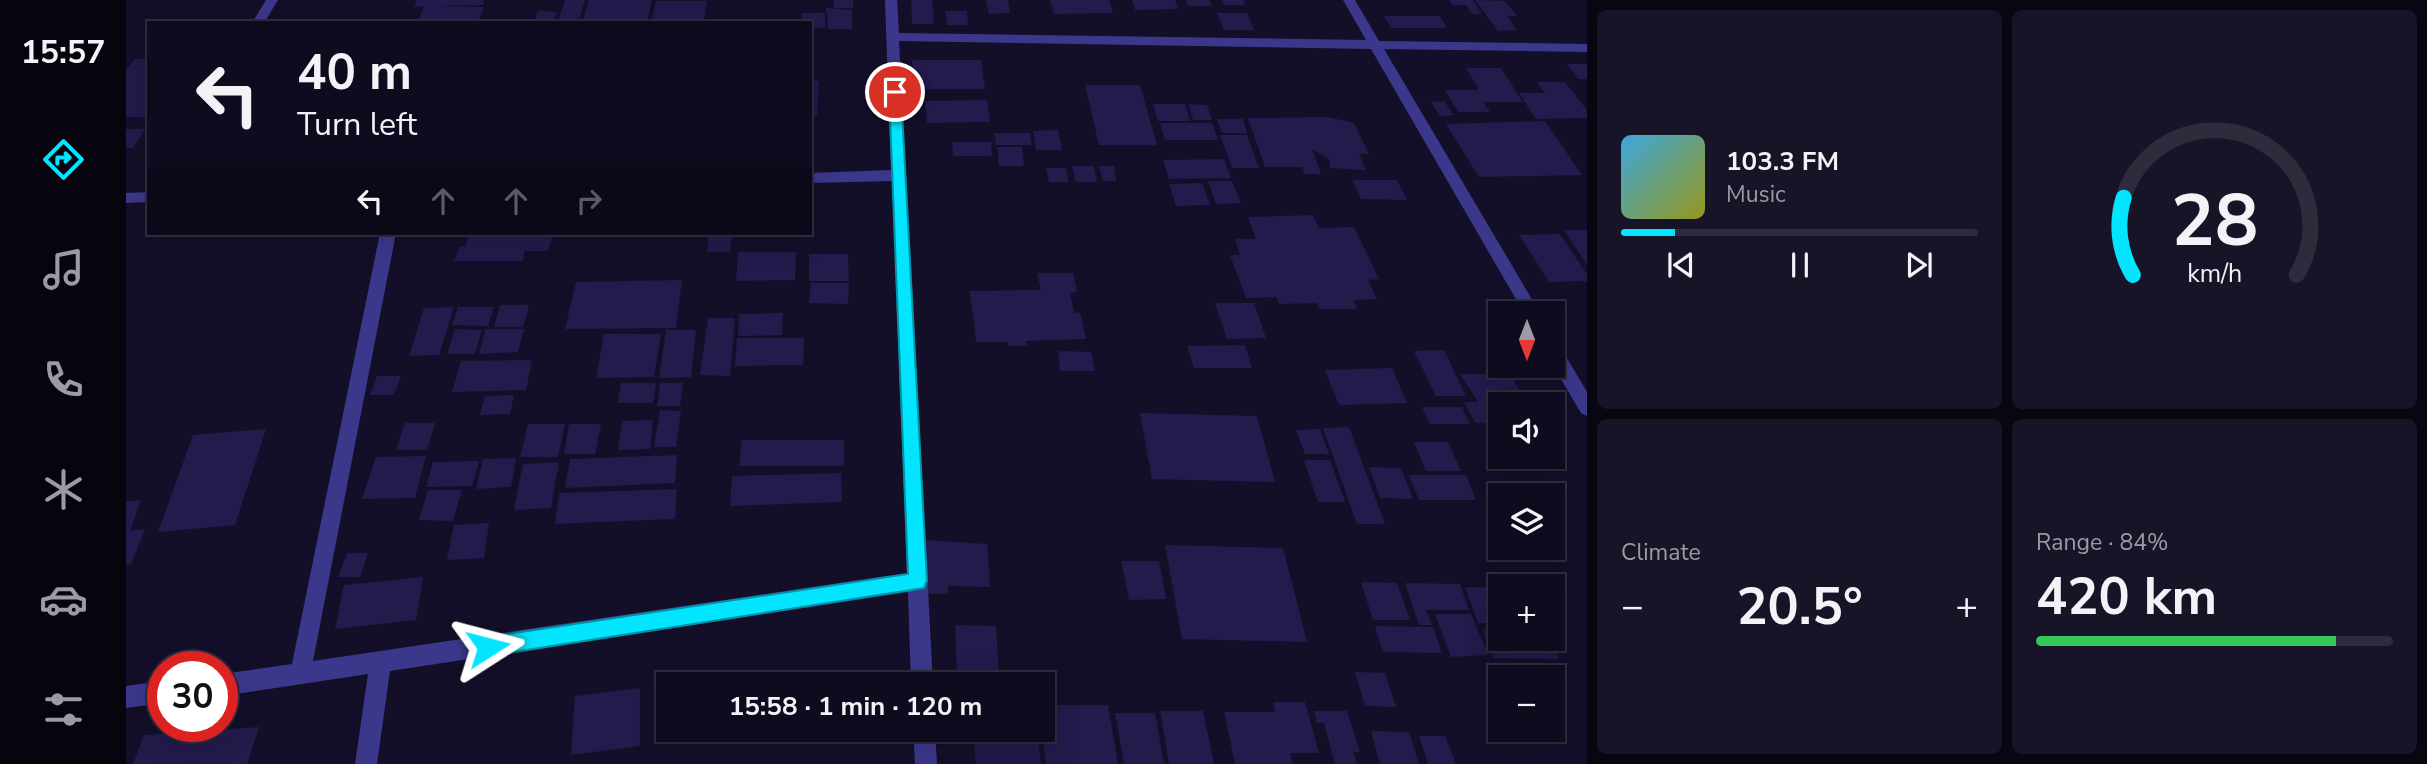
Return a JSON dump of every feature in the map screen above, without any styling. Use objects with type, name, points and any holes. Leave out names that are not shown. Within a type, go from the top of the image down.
[{"type":"street","points":[[259,21],[272,0]]},
{"type":"street","points":[[891,0],[922,672]]},
{"type":"street","points":[[1349,0],[1525,301]]},
{"type":"street","points":[[892,37],[1587,48]]},
{"type":"street","points":[[812,178],[900,175]]},
{"type":"street","points":[[126,198],[147,197]]},
{"type":"street","points":[[300,675],[388,235]]},
{"type":"street","points":[[1565,370],[1587,408]]},
{"type":"street","points":[[238,683],[918,581]]},
{"type":"street","points":[[366,764],[380,663]]},
{"type":"street","points":[[126,697],[147,694]]},
{"type":"street","points":[[925,742],[926,764]]},
{"type":"building","points":[[417,0],[484,0],[483,5],[434,6],[484,7],[479,21],[418,21],[424,6],[414,7]]},
{"type":"building","points":[[565,0],[585,0],[579,21],[558,21]]},
{"type":"building","points":[[589,0],[652,0],[647,21],[583,21]]},
{"type":"building","points":[[834,0],[853,0],[853,8],[834,8]]},
{"type":"building","points":[[911,0],[932,0],[934,24],[912,24]]},
{"type":"building","points":[[986,0],[1008,0],[1010,13],[989,14]]},
{"type":"building","points":[[1050,0],[1109,0],[1113,13],[1054,14]]},
{"type":"building","points":[[1132,0],[1175,0],[1178,9],[1135,10]]},
{"type":"building","points":[[1186,0],[1209,0],[1212,6],[1188,6]]},
{"type":"building","points":[[1222,0],[1243,0],[1245,5],[1224,5]]},
{"type":"building","points":[[1450,0],[1473,0],[1482,14],[1472,14],[1466,5],[1452,5]]},
{"type":"building","points":[[1475,0],[1505,1],[1517,16],[1507,16],[1517,30],[1498,31]]},
{"type":"building","points":[[656,1],[707,1],[704,21],[651,21]]},
{"type":"building","points":[[826,8],[852,10],[852,29],[828,29]]},
{"type":"building","points":[[538,11],[557,12],[554,21],[534,21]]},
{"type":"building","points":[[945,11],[967,11],[968,25],[947,25]]},
{"type":"building","points":[[802,13],[825,13],[825,28],[812,28],[812,21],[802,21]]},
{"type":"building","points":[[1217,13],[1247,13],[1254,30],[1224,30]]},
{"type":"building","points":[[1384,16],[1440,16],[1447,28],[1391,28]]},
{"type":"building","points":[[135,59],[147,59],[147,117],[126,117],[126,70]]},
{"type":"building","points":[[912,60],[981,60],[985,89],[915,89]]},
{"type":"building","points":[[1567,64],[1587,64],[1587,79],[1578,79]]},
{"type":"building","points":[[1466,68],[1501,68],[1523,102],[1483,102],[1490,112],[1458,112],[1445,90],[1479,90]]},
{"type":"building","points":[[812,81],[819,81],[817,116],[812,116]]},
{"type":"building","points":[[1537,82],[1565,82],[1587,110],[1587,118],[1536,119],[1519,93],[1545,93]]},
{"type":"building","points":[[1085,85],[1140,85],[1157,145],[1099,145]]},
{"type":"building","points":[[987,100],[990,122],[927,123],[925,101]]},
{"type":"building","points":[[1444,101],[1454,115],[1440,116],[1431,102]]},
{"type":"building","points":[[1153,104],[1185,104],[1190,121],[1158,121]]},
{"type":"building","points":[[1189,104],[1207,105],[1212,120],[1193,120]]},
{"type":"building","points":[[1328,117],[1354,123],[1369,154],[1359,154],[1366,170],[1330,168],[1330,160],[1312,149],[1321,174],[1305,174],[1302,167],[1265,167],[1248,118]]},
{"type":"building","points":[[1217,119],[1243,119],[1247,133],[1222,133]]},
{"type":"building","points":[[1545,121],[1582,175],[1479,177],[1446,124]]},
{"type":"building","points":[[1160,123],[1212,123],[1218,140],[1165,140]]},
{"type":"building","points":[[126,129],[145,129],[133,148],[126,148]]},
{"type":"building","points":[[1058,130],[1062,150],[1036,150],[1033,131]]},
{"type":"building","points":[[994,133],[1030,133],[1032,145],[996,145]]},
{"type":"building","points":[[1220,135],[1247,135],[1259,168],[1232,168]]},
{"type":"building","points":[[952,142],[991,142],[992,156],[953,156]]},
{"type":"building","points":[[997,147],[1022,147],[1024,166],[999,166]]},
{"type":"building","points":[[1224,159],[1231,178],[1169,179],[1163,160]]},
{"type":"building","points":[[1072,166],[1094,166],[1097,182],[1076,182]]},
{"type":"building","points":[[1099,166],[1114,166],[1116,181],[1103,181]]},
{"type":"building","points":[[1046,168],[1066,168],[1069,182],[1049,182]]},
{"type":"building","points":[[1352,180],[1397,180],[1407,200],[1361,199]]},
{"type":"building","points":[[1208,181],[1232,181],[1241,203],[1216,204]]},
{"type":"building","points":[[1202,183],[1210,205],[1176,206],[1169,184]]},
{"type":"building","points":[[1313,215],[1319,228],[1354,227],[1379,279],[1368,280],[1377,299],[1353,300],[1357,309],[1319,309],[1317,303],[1279,304],[1276,297],[1246,298],[1230,255],[1240,255],[1235,239],[1256,239],[1248,217]]},
{"type":"building","points":[[1564,230],[1587,230],[1587,265]]},
{"type":"building","points":[[1560,234],[1587,274],[1587,281],[1549,282],[1519,235]]},
{"type":"building","points":[[468,235],[552,235],[548,251],[524,251],[523,261],[454,261],[460,246],[465,247]]},
{"type":"building","points":[[709,235],[732,235],[730,252],[707,252]]},
{"type":"building","points":[[738,252],[796,252],[795,280],[736,281]]},
{"type":"building","points":[[809,254],[848,254],[849,281],[809,281]]},
{"type":"building","points":[[1037,273],[1073,273],[1077,292],[1070,293],[1074,313],[1080,312],[1086,339],[1026,341],[1028,346],[1009,346],[1008,342],[976,342],[970,291],[1041,290]]},
{"type":"building","points":[[682,280],[676,328],[565,329],[576,282]]},
{"type":"building","points":[[811,283],[849,283],[848,304],[809,303]]},
{"type":"building","points":[[1215,303],[1254,303],[1266,338],[1227,339]]},
{"type":"building","points":[[500,305],[529,305],[523,327],[494,327]]},
{"type":"building","points":[[454,307],[439,355],[409,356],[424,308]]},
{"type":"building","points":[[458,307],[494,307],[488,326],[452,325]]},
{"type":"building","points":[[783,313],[782,335],[738,336],[739,314]]},
{"type":"building","points":[[708,318],[735,318],[730,376],[700,375]]},
{"type":"building","points":[[455,329],[482,330],[475,354],[447,354]]},
{"type":"building","points":[[485,329],[524,329],[518,352],[479,354]]},
{"type":"building","points":[[666,330],[696,330],[691,377],[659,378]]},
{"type":"building","points":[[604,334],[661,334],[654,377],[596,378]]},
{"type":"building","points":[[737,338],[804,338],[803,365],[735,366]]},
{"type":"building","points":[[1245,345],[1252,368],[1194,368],[1187,346]]},
{"type":"building","points":[[1444,350],[1466,396],[1436,396],[1414,351]]},
{"type":"building","points":[[1058,351],[1091,352],[1095,371],[1060,371]]},
{"type":"building","points":[[532,360],[526,390],[452,392],[461,361]]},
{"type":"building","points":[[1392,368],[1407,403],[1339,405],[1325,370]]},
{"type":"building","points":[[1460,374],[1488,374],[1488,378],[1513,379],[1520,392],[1488,392],[1488,422],[1475,423],[1464,402],[1478,402]]},
{"type":"building","points":[[377,376],[401,376],[394,395],[370,395]]},
{"type":"building","points":[[621,383],[656,383],[653,403],[618,403]]},
{"type":"building","points":[[660,383],[683,383],[680,406],[657,406]]},
{"type":"building","points":[[514,395],[510,414],[480,415],[485,396]]},
{"type":"building","points":[[1422,407],[1462,407],[1470,424],[1430,424]]},
{"type":"building","points":[[660,410],[681,411],[676,447],[654,447]]},
{"type":"building","points":[[1140,413],[1257,416],[1275,482],[1152,479]]},
{"type":"building","points":[[653,420],[650,449],[618,450],[622,421]]},
{"type":"building","points":[[405,423],[435,423],[427,450],[396,450]]},
{"type":"building","points":[[528,424],[565,424],[558,457],[520,457]]},
{"type":"building","points":[[569,424],[601,424],[595,454],[564,454]]},
{"type":"building","points":[[1349,427],[1385,524],[1357,524],[1323,428]]},
{"type":"building","points":[[266,429],[235,525],[158,532],[193,435]]},
{"type":"building","points":[[1320,429],[1329,454],[1305,454],[1296,430]]},
{"type":"building","points":[[742,440],[844,440],[844,466],[739,466]]},
{"type":"building","points":[[1414,442],[1448,442],[1461,471],[1426,471]]},
{"type":"building","points":[[677,455],[675,483],[565,488],[570,459]]},
{"type":"building","points":[[426,456],[415,498],[362,499],[376,457]]},
{"type":"building","points":[[516,458],[511,487],[476,489],[483,459]]},
{"type":"building","points":[[1304,460],[1330,460],[1345,502],[1318,502]]},
{"type":"building","points":[[479,461],[472,486],[426,487],[433,462]]},
{"type":"building","points":[[559,462],[551,508],[514,510],[523,464]]},
{"type":"building","points":[[1369,467],[1401,468],[1413,499],[1380,498]]},
{"type":"building","points":[[841,473],[842,502],[730,506],[732,476]]},
{"type":"building","points":[[1409,475],[1466,475],[1476,500],[1419,500]]},
{"type":"building","points":[[677,489],[675,519],[555,524],[559,493]]},
{"type":"building","points":[[428,490],[462,490],[453,521],[419,520]]},
{"type":"building","points":[[141,500],[130,531],[145,529],[131,564],[126,565],[126,502]]},
{"type":"building","points":[[489,523],[484,558],[447,560],[454,525]]},
{"type":"building","points":[[924,540],[987,544],[990,587],[948,586],[948,594],[925,594]]},
{"type":"building","points":[[1165,545],[1283,548],[1307,642],[1182,639]]},
{"type":"building","points":[[347,553],[368,553],[360,577],[338,577]]},
{"type":"building","points":[[1121,561],[1159,561],[1166,599],[1129,600]]},
{"type":"building","points":[[423,577],[416,620],[335,629],[344,585]]},
{"type":"building","points":[[1361,582],[1397,583],[1410,620],[1373,620]]},
{"type":"building","points":[[1405,583],[1460,584],[1469,610],[1426,610],[1432,625],[1419,625]]},
{"type":"building","points":[[1465,587],[1488,588],[1488,623],[1478,623]]},
{"type":"building","points":[[1435,614],[1471,614],[1488,655],[1451,657]]},
{"type":"building","points":[[955,625],[996,626],[999,672],[957,672]]},
{"type":"building","points":[[1375,626],[1433,627],[1442,653],[1383,652]]},
{"type":"building","points":[[1483,630],[1488,630],[1488,643]]},
{"type":"building","points":[[1491,651],[1555,651],[1559,659],[1494,658]]},
{"type":"building","points":[[1355,672],[1385,673],[1396,707],[1365,706]]},
{"type":"building","points":[[640,688],[640,746],[571,755],[575,696]]},
{"type":"building","points":[[1273,702],[1305,702],[1319,753],[1290,753],[1293,764],[1235,764],[1224,712],[1275,712]]},
{"type":"building","points":[[1055,705],[1108,705],[1118,764],[1046,764],[1043,742],[1055,742]]},
{"type":"building","points":[[1160,711],[1203,711],[1214,764],[1169,764]]},
{"type":"building","points":[[1314,711],[1347,711],[1360,752],[1353,752],[1357,764],[1335,764],[1324,723],[1317,723]]},
{"type":"building","points":[[1115,713],[1155,713],[1164,764],[1124,764]]},
{"type":"building","points":[[259,727],[247,764],[133,764],[144,735],[147,735],[147,742],[238,742],[238,728]]},
{"type":"building","points":[[1371,731],[1409,732],[1419,764],[1380,764]]},
{"type":"building","points":[[1419,736],[1445,736],[1456,764],[1428,764]]},
{"type":"building","points":[[974,742],[1038,742],[1041,764],[976,764]]},
{"type":"route","points":[[488,647],[918,581],[895,92]]}]
